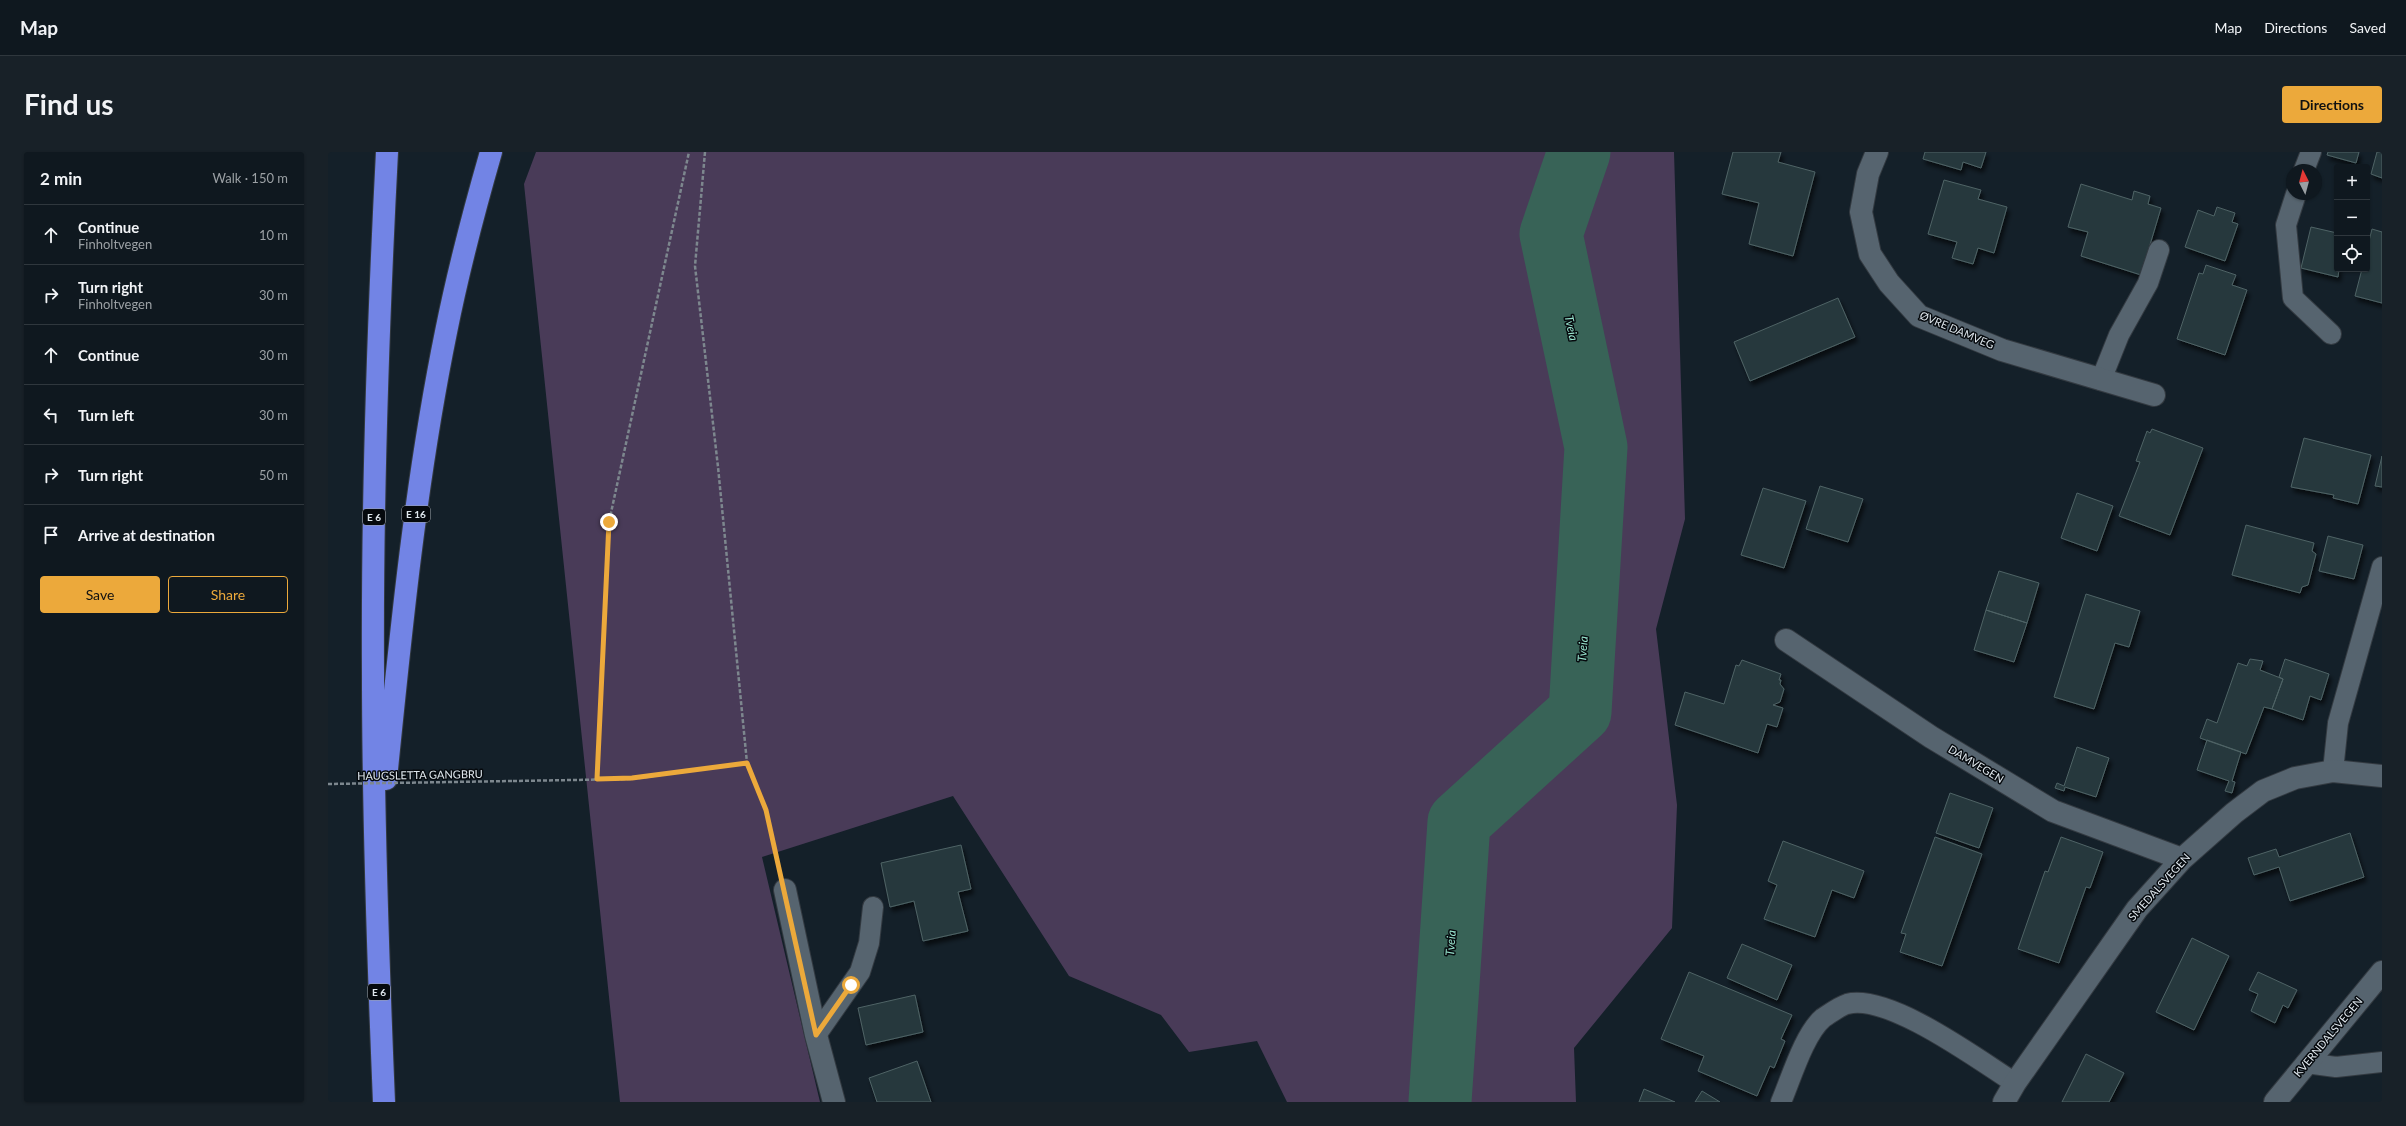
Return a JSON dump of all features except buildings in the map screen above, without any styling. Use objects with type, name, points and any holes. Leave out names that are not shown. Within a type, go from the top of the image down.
[{"type":"highway","name":"E 6","points":[[384,1102],[376,881],[373,567],[376,426],[386,152]]},
{"type":"highway","name":"E 16","points":[[376,881],[397,672],[420,485],[446,331],[491,152]]},
{"type":"street","name":"ØVRE DAMVEG","points":[[1877,152],[1868,174],[1861,212],[1870,254],[1889,283],[1919,316],[2002,350],[2100,380],[2154,394]]},
{"type":"street","name":"DAMVEGEN","points":[[1786,640],[1931,737],[2053,811],[2182,859]]},
{"type":"street","name":"SMEDALSVEGEN","points":[[2004,1102],[2015,1083],[2137,909],[2182,859],[2234,813],[2263,792],[2295,778],[2333,771],[2382,776]]},
{"type":"street","points":[[785,890],[816,1035],[834,1102]]},
{"type":"street","name":"KVERNDALSVEGEN","points":[[2275,1102],[2382,972]]},
{"type":"lane","points":[[2306,164],[2310,152]]},
{"type":"lane","points":[[2294,200],[2286,225],[2293,298],[2331,334]]},
{"type":"lane","points":[[2100,380],[2119,335],[2148,283],[2159,250]]},
{"type":"lane","points":[[2333,771],[2338,723],[2382,567]]},
{"type":"lane","points":[[816,1035],[860,972],[869,943],[873,907]]},
{"type":"lane","points":[[1781,1102],[1804,1044],[1823,1019],[1847,1004],[1865,1004],[1881,1007],[1912,1020],[2015,1083]]},
{"type":"lane","points":[[2306,1063],[2336,1067],[2382,1062]]},
{"type":"path","points":[[597,779],[609,522],[689,152]]},
{"type":"path","points":[[705,152],[695,266],[718,467],[747,763],[766,810],[785,890]]},
{"type":"path","name":"HAUGSLETTA GANGBRU","points":[[328,784],[632,778],[747,763]]},
{"type":"shaded area","points":[[536,152],[1674,152],[1685,519],[1656,629],[1677,805],[1672,928],[1574,1048],[1576,1102],[1287,1102],[1257,1041],[1189,1052],[1161,1015],[1069,976],[953,796],[762,857],[820,1102],[620,1102],[524,184]]},
{"type":"waterway","name":"Tveia","points":[[1440,1102],[1459,822],[1580,712],[1596,447],[1551,234],[1579,152]]},
{"type":"route","points":[[609,522],[597,779],[632,778],[747,763],[766,810],[816,1035],[851,985]]}]
